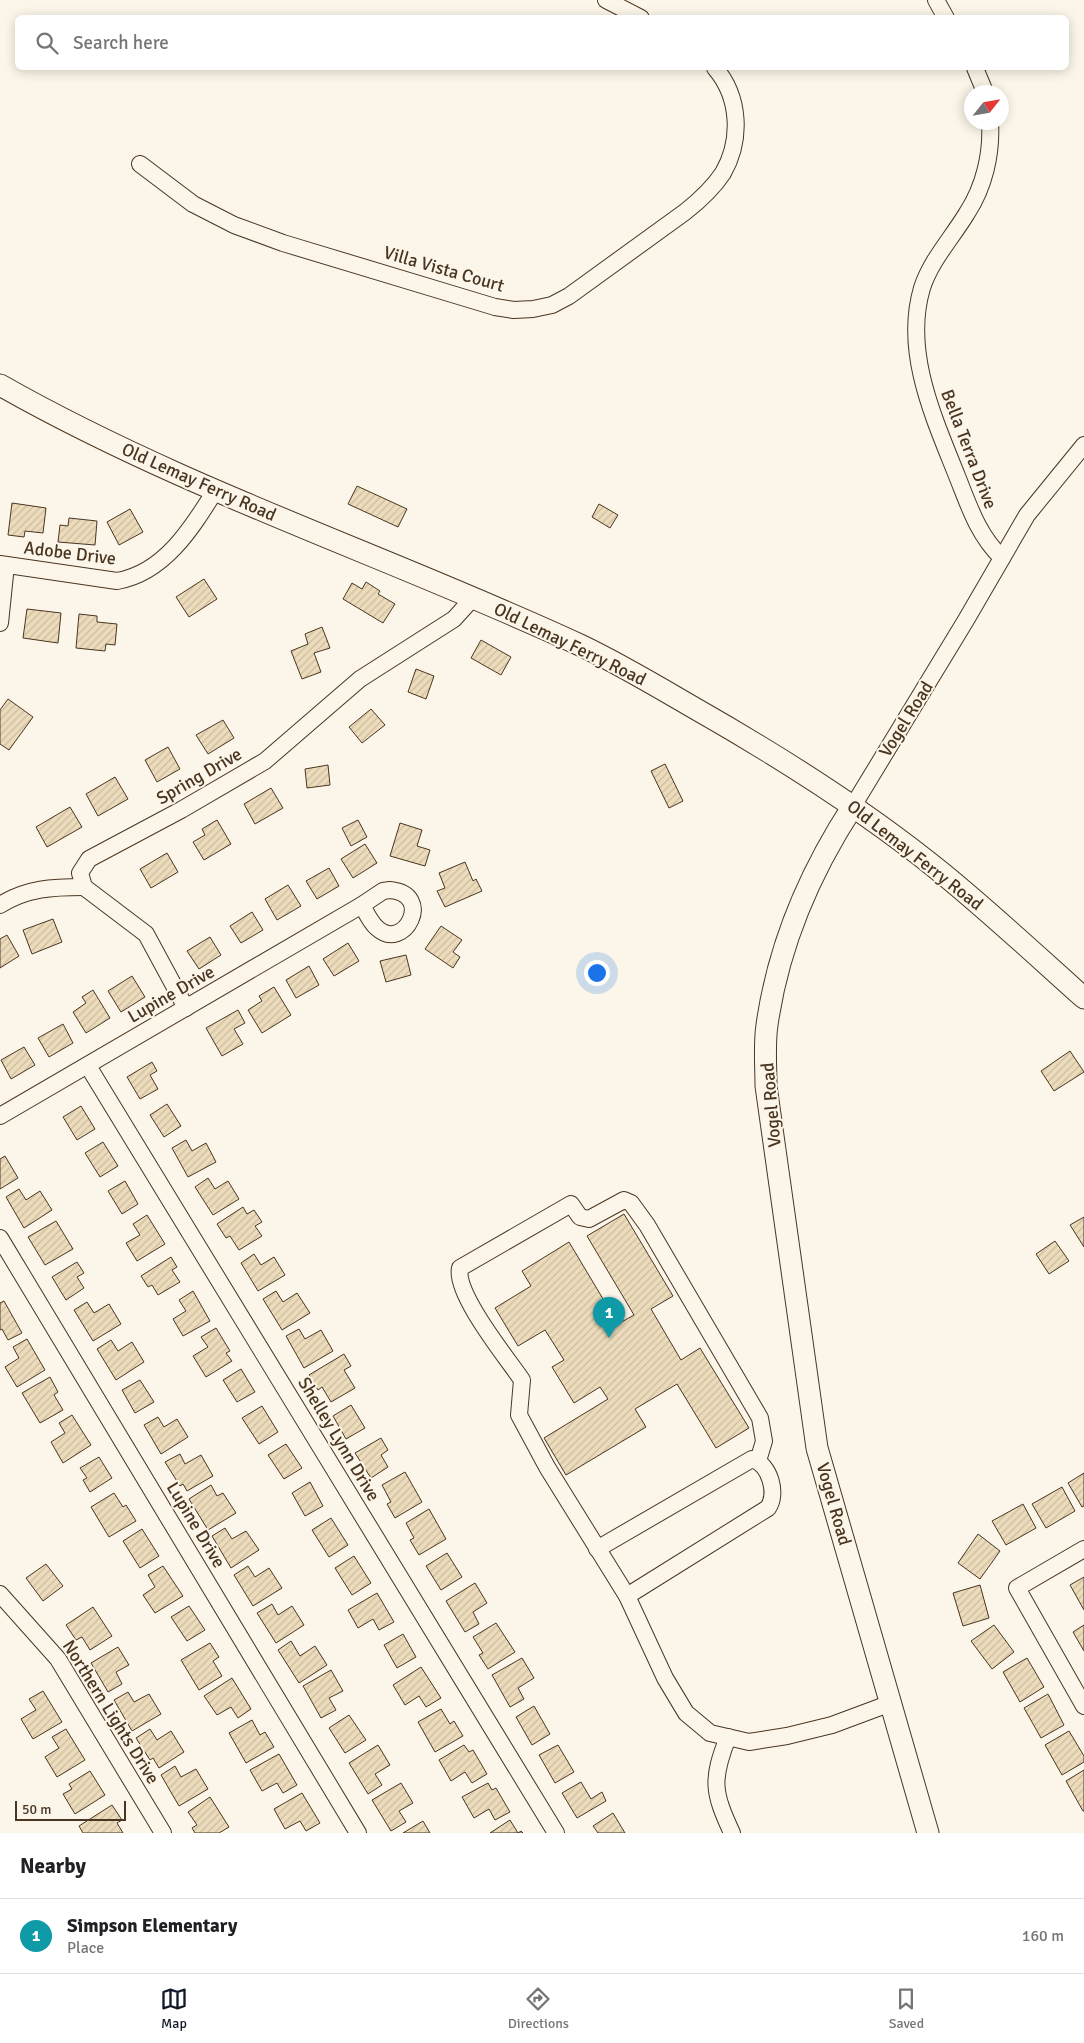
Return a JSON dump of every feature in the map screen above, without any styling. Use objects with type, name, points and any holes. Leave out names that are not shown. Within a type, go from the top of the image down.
[{"type":"main road","name":"Old Lemay Ferry Road","points":[[0,385],[55,416],[215,491],[473,598],[582,646],[625,668],[741,734],[853,806],[968,894],[1084,998]]},
{"type":"main road","name":"Vogel Road","points":[[853,806],[832,838],[800,905],[776,973],[766,1027],[766,1086],[817,1448],[928,1833]]},
{"type":"street","points":[[606,0],[635,15]]},
{"type":"street","points":[[936,0],[944,15]]},
{"type":"street","name":"Villa Vista Court","points":[[140,164],[193,204],[234,225],[283,243],[495,307],[533,309],[552,304],[586,285],[685,212],[699,200],[722,173],[735,140],[736,123],[734,106],[728,87],[716,70]]},
{"type":"street","points":[[976,70],[982,85]]},
{"type":"street","name":"Bella Terra Drive","points":[[990,130],[990,146],[985,172],[968,213],[922,288],[917,330],[922,378],[928,404],[976,522],[991,548],[1002,558]]},
{"type":"street","name":"Vogel Road","points":[[853,806],[1027,515],[1084,445]]},
{"type":"street","name":"Adobe Drive","points":[[3,564],[118,581],[131,579],[152,568],[189,533],[215,491]]},
{"type":"street","points":[[0,623],[3,564]]},
{"type":"street","name":"Spring Drive","points":[[84,888],[80,873],[89,858],[181,810],[265,761],[360,679],[454,619],[473,598]]},
{"type":"street","points":[[0,905],[16,895],[48,887],[84,888],[146,934],[186,1008]]},
{"type":"street","name":"Lupine Drive","points":[[0,1116],[362,905]]},
{"type":"street","name":"Shelley Lynn Drive","points":[[88,1066],[556,1833]]},
{"type":"street","points":[[758,1461],[764,1441],[760,1418],[647,1225],[631,1203],[624,1200],[589,1219],[580,1217],[571,1204],[460,1268],[458,1275],[468,1299],[495,1345],[522,1380],[519,1415],[547,1467],[627,1596],[665,1678],[686,1713],[710,1732],[749,1742],[787,1736],[832,1725],[891,1702]]},
{"type":"street","name":"Lupine Drive","points":[[0,1238],[358,1833]]},
{"type":"street","points":[[597,1549],[752,1460],[758,1461],[764,1468],[772,1486],[773,1500],[768,1508],[627,1596]]},
{"type":"street","points":[[1084,1549],[1017,1588],[1084,1706]]},
{"type":"street","name":"Northern Lights Drive","points":[[0,1594],[58,1659],[163,1833]]},
{"type":"street","points":[[728,1737],[717,1764],[715,1791],[732,1833]]},
{"type":"building","points":[[357,486],[407,509],[398,527],[348,504]]},
{"type":"building","points":[[12,503],[46,508],[43,533],[25,531],[24,537],[8,535]]},
{"type":"building","points":[[599,504],[618,515],[610,528],[592,517]]},
{"type":"building","points":[[130,509],[143,532],[119,545],[107,522]]},
{"type":"building","points":[[69,518],[97,521],[95,545],[58,542],[60,525],[68,526]]},
{"type":"building","points":[[204,579],[217,599],[189,617],[176,597]]},
{"type":"building","points":[[366,582],[380,591],[378,594],[395,604],[383,623],[343,599],[352,583],[362,589]]},
{"type":"building","points":[[27,609],[61,613],[58,643],[23,638]]},
{"type":"building","points":[[79,614],[97,616],[97,622],[117,624],[115,645],[106,644],[105,651],[76,648]]},
{"type":"building","points":[[322,627],[330,648],[314,653],[321,672],[302,679],[291,651],[308,644],[305,634]]},
{"type":"building","points":[[481,640],[511,657],[501,675],[471,658]]},
{"type":"building","points":[[416,669],[434,676],[426,699],[408,692]]},
{"type":"building","points":[[8,699],[33,717],[9,750],[0,744],[0,710]]},
{"type":"building","points":[[371,709],[385,725],[362,743],[349,727]]},
{"type":"building","points":[[223,720],[234,738],[208,754],[196,735]]},
{"type":"building","points":[[168,747],[180,769],[157,782],[145,760]]},
{"type":"building","points":[[665,764],[683,801],[669,808],[651,771]]},
{"type":"building","points":[[328,765],[330,785],[307,788],[305,769]]},
{"type":"building","points":[[115,777],[128,799],[98,816],[86,794]]},
{"type":"building","points":[[271,788],[283,808],[255,824],[244,804]]},
{"type":"building","points":[[70,807],[82,827],[47,847],[36,827]]},
{"type":"building","points":[[217,820],[231,844],[204,860],[193,842],[205,835],[202,829]]},
{"type":"building","points":[[358,820],[367,837],[351,846],[342,828]]},
{"type":"building","points":[[400,823],[422,830],[417,846],[430,850],[425,866],[390,856]]},
{"type":"building","points":[[365,844],[377,863],[353,878],[341,859]]},
{"type":"building","points":[[167,853],[178,872],[151,888],[140,869]]},
{"type":"building","points":[[465,862],[473,881],[476,879],[482,891],[445,907],[437,891],[445,888],[439,873]]},
{"type":"building","points":[[329,868],[339,886],[317,899],[306,881]]},
{"type":"building","points":[[288,885],[301,906],[277,920],[265,899]]},
{"type":"building","points":[[252,912],[263,930],[241,943],[230,926]]},
{"type":"building","points":[[53,919],[62,942],[32,954],[23,930]]},
{"type":"building","points":[[441,926],[462,940],[453,952],[460,957],[453,968],[425,949]]},
{"type":"building","points":[[7,935],[19,956],[0,968],[0,939]]},
{"type":"building","points":[[210,937],[221,955],[199,969],[187,951]]},
{"type":"building","points":[[348,943],[359,961],[334,976],[323,959]]},
{"type":"building","points":[[406,955],[411,975],[386,982],[380,961]]},
{"type":"building","points":[[309,966],[319,985],[296,998],[286,980]]},
{"type":"building","points":[[132,976],[145,997],[121,1012],[108,991]]},
{"type":"building","points":[[274,987],[291,1015],[262,1033],[248,1010],[262,1001],[259,996]]},
{"type":"building","points":[[93,990],[110,1018],[86,1033],[73,1012],[86,1003],[82,997]]},
{"type":"building","points":[[238,1010],[245,1023],[234,1029],[243,1044],[222,1056],[206,1028]]},
{"type":"building","points":[[63,1024],[73,1043],[49,1057],[38,1038]]},
{"type":"building","points":[[24,1047],[35,1065],[11,1079],[1,1060]]},
{"type":"building","points":[[1070,1051],[1084,1072],[1054,1091],[1041,1071]]},
{"type":"building","points":[[152,1062],[157,1071],[150,1075],[158,1089],[140,1099],[127,1077]]},
{"type":"building","points":[[167,1104],[181,1126],[164,1137],[150,1115]]},
{"type":"building","points":[[81,1106],[95,1129],[77,1140],[63,1117]]},
{"type":"building","points":[[186,1140],[192,1151],[206,1143],[216,1162],[188,1177],[172,1148]]},
{"type":"building","points":[[103,1142],[118,1166],[100,1177],[85,1153]]},
{"type":"building","points":[[5,1156],[18,1178],[0,1189],[0,1159]]},
{"type":"building","points":[[208,1178],[215,1189],[228,1181],[239,1199],[213,1215],[195,1187]]},
{"type":"building","points":[[125,1181],[138,1204],[122,1214],[108,1191]]},
{"type":"building","points":[[19,1189],[26,1200],[40,1191],[52,1210],[24,1228],[6,1197]]},
{"type":"building","points":[[243,1207],[247,1214],[254,1210],[262,1222],[255,1226],[262,1236],[239,1250],[230,1236],[226,1238],[217,1224]]},
{"type":"building","points":[[624,1214],[673,1296],[651,1309],[681,1360],[700,1348],[749,1428],[716,1448],[677,1384],[635,1409],[646,1427],[566,1475],[544,1438],[608,1399],[600,1387],[574,1403],[552,1367],[564,1360],[545,1330],[518,1346],[495,1308],[531,1286],[522,1271],[569,1242],[618,1324],[634,1315],[587,1236]]},
{"type":"building","points":[[147,1215],[165,1244],[137,1261],[126,1243],[140,1235],[133,1224]]},
{"type":"building","points":[[1084,1217],[1084,1247],[1070,1225]]},
{"type":"building","points":[[56,1221],[73,1249],[45,1265],[28,1237]]},
{"type":"building","points":[[1055,1241],[1069,1261],[1049,1274],[1036,1254]]},
{"type":"building","points":[[254,1254],[261,1265],[274,1257],[285,1275],[258,1291],[241,1263]]},
{"type":"building","points":[[171,1257],[177,1267],[172,1270],[180,1282],[158,1295],[152,1285],[148,1287],[141,1276]]},
{"type":"building","points":[[77,1262],[84,1273],[77,1277],[84,1288],[66,1300],[52,1277]]},
{"type":"building","points":[[193,1291],[210,1321],[183,1336],[173,1319],[186,1311],[179,1300]]},
{"type":"building","points":[[276,1291],[283,1302],[297,1293],[310,1313],[282,1330],[263,1299]]},
{"type":"building","points":[[4,1301],[22,1333],[8,1340],[2,1329],[0,1330],[0,1303]]},
{"type":"building","points":[[87,1302],[94,1313],[109,1304],[121,1324],[93,1341],[74,1310]]},
{"type":"building","points":[[216,1328],[230,1351],[226,1353],[232,1361],[206,1377],[193,1356],[208,1347],[201,1337]]},
{"type":"building","points":[[299,1329],[305,1339],[321,1330],[333,1351],[304,1368],[286,1336]]},
{"type":"building","points":[[27,1339],[45,1370],[17,1387],[5,1367],[19,1358],[13,1347]]},
{"type":"building","points":[[111,1340],[118,1351],[132,1342],[144,1362],[116,1380],[97,1349]]},
{"type":"building","points":[[344,1354],[351,1366],[344,1370],[355,1388],[331,1402],[322,1387],[318,1390],[309,1375]]},
{"type":"building","points":[[241,1369],[255,1392],[237,1402],[223,1380]]},
{"type":"building","points":[[50,1377],[58,1392],[54,1395],[63,1410],[40,1423],[22,1393]]},
{"type":"building","points":[[140,1380],[154,1402],[135,1413],[122,1390]]},
{"type":"building","points":[[351,1405],[365,1428],[346,1439],[333,1416]]},
{"type":"building","points":[[262,1406],[278,1432],[259,1444],[242,1418]]},
{"type":"building","points":[[72,1415],[91,1445],[63,1463],[51,1442],[65,1433],[59,1423]]},
{"type":"building","points":[[158,1417],[164,1427],[177,1419],[188,1437],[161,1454],[144,1425]]},
{"type":"building","points":[[381,1438],[388,1450],[381,1455],[388,1467],[371,1478],[355,1453]]},
{"type":"building","points":[[286,1444],[302,1468],[284,1479],[268,1455]]},
{"type":"building","points":[[180,1454],[185,1464],[201,1455],[213,1476],[187,1491],[183,1484],[180,1486],[165,1462]]},
{"type":"building","points":[[99,1457],[112,1478],[90,1492],[83,1480],[87,1478],[80,1468]]},
{"type":"building","points":[[405,1472],[422,1502],[395,1518],[387,1504],[391,1502],[382,1485]]},
{"type":"building","points":[[1084,1473],[1084,1506],[1082,1507],[1068,1483]]},
{"type":"building","points":[[310,1482],[323,1506],[305,1516],[292,1493]]},
{"type":"building","points":[[211,1485],[217,1496],[223,1493],[236,1513],[208,1530],[189,1499]]},
{"type":"building","points":[[1062,1487],[1075,1511],[1046,1528],[1032,1504]]},
{"type":"building","points":[[114,1493],[123,1507],[126,1505],[136,1521],[109,1537],[91,1507]]},
{"type":"building","points":[[1023,1504],[1036,1528],[1006,1545],[992,1521]]},
{"type":"building","points":[[429,1509],[446,1539],[419,1555],[410,1540],[414,1538],[406,1523]]},
{"type":"building","points":[[331,1518],[348,1545],[329,1557],[312,1530]]},
{"type":"building","points":[[225,1528],[232,1539],[246,1531],[259,1550],[231,1568],[212,1536]]},
{"type":"building","points":[[142,1529],[159,1556],[140,1568],[123,1541]]},
{"type":"building","points":[[978,1534],[1000,1551],[980,1579],[958,1563]]},
{"type":"building","points":[[447,1553],[462,1577],[441,1590],[426,1566]]},
{"type":"building","points":[[354,1556],[371,1583],[352,1595],[335,1568]]},
{"type":"building","points":[[46,1564],[63,1586],[43,1601],[26,1578]]},
{"type":"building","points":[[163,1566],[183,1596],[155,1613],[143,1595],[155,1587],[148,1575]]},
{"type":"building","points":[[248,1566],[255,1577],[269,1568],[282,1588],[253,1606],[234,1575]]},
{"type":"building","points":[[1084,1577],[1084,1610],[1070,1585]]},
{"type":"building","points":[[475,1583],[487,1603],[473,1612],[479,1624],[465,1632],[446,1601]]},
{"type":"building","points":[[980,1585],[989,1618],[963,1626],[953,1593]]},
{"type":"building","points":[[377,1593],[394,1622],[379,1630],[373,1619],[358,1628],[348,1610]]},
{"type":"building","points":[[272,1604],[278,1615],[292,1606],[304,1625],[276,1643],[257,1613]]},
{"type":"building","points":[[189,1606],[205,1630],[187,1641],[171,1617]]},
{"type":"building","points":[[93,1607],[112,1636],[90,1650],[82,1637],[76,1640],[66,1625]]},
{"type":"building","points":[[496,1623],[515,1652],[488,1669],[479,1655],[483,1653],[473,1637]]},
{"type":"building","points":[[994,1625],[1014,1652],[992,1669],[971,1641]]},
{"type":"building","points":[[1084,1625],[1084,1651],[1073,1632]]},
{"type":"building","points":[[403,1634],[416,1657],[397,1668],[384,1645]]},
{"type":"building","points":[[291,1641],[300,1656],[315,1646],[327,1665],[299,1683],[278,1650]]},
{"type":"building","points":[[210,1643],[219,1657],[213,1661],[222,1676],[199,1690],[181,1660]]},
{"type":"building","points":[[118,1647],[129,1665],[116,1672],[122,1684],[108,1692],[91,1663]]},
{"type":"building","points":[[522,1658],[534,1678],[518,1688],[524,1699],[510,1707],[492,1675]]},
{"type":"building","points":[[1027,1658],[1044,1687],[1020,1702],[1003,1672]]},
{"type":"building","points":[[421,1667],[441,1698],[426,1707],[419,1696],[405,1705],[393,1685]]},
{"type":"building","points":[[331,1670],[343,1691],[329,1698],[336,1710],[321,1718],[303,1686]]},
{"type":"building","points":[[232,1678],[251,1709],[238,1718],[231,1707],[217,1715],[204,1696]]},
{"type":"building","points":[[43,1691],[62,1722],[33,1739],[21,1719],[36,1710],[29,1699]]},
{"type":"building","points":[[128,1692],[134,1702],[149,1694],[161,1714],[132,1731],[114,1700]]},
{"type":"building","points":[[1048,1694],[1064,1725],[1041,1738],[1024,1708]]},
{"type":"building","points":[[534,1706],[550,1734],[532,1745],[516,1717]]},
{"type":"building","points":[[441,1709],[450,1724],[454,1721],[463,1736],[435,1752],[418,1722]]},
{"type":"building","points":[[349,1715],[366,1740],[345,1753],[329,1728]]},
{"type":"building","points":[[252,1720],[260,1735],[265,1732],[274,1747],[246,1763],[229,1733]]},
{"type":"building","points":[[66,1729],[85,1760],[57,1777],[45,1757],[59,1748],[52,1737]]},
{"type":"building","points":[[150,1729],[157,1740],[171,1731],[184,1752],[159,1768],[153,1758],[150,1760],[136,1738]]},
{"type":"building","points":[[1069,1731],[1084,1756],[1084,1762],[1062,1775],[1045,1745]]},
{"type":"building","points":[[378,1745],[390,1765],[375,1774],[382,1785],[368,1794],[349,1763]]},
{"type":"building","points":[[464,1745],[469,1752],[473,1750],[487,1774],[472,1783],[465,1772],[451,1781],[439,1760]]},
{"type":"building","points":[[558,1745],[574,1772],[555,1783],[539,1755]]},
{"type":"building","points":[[279,1754],[297,1785],[283,1793],[277,1783],[262,1791],[250,1770]]},
{"type":"building","points":[[175,1766],[181,1777],[196,1769],[208,1789],[179,1806],[161,1775]]},
{"type":"building","points":[[1084,1770],[1084,1811],[1083,1811],[1066,1781]]},
{"type":"building","points":[[90,1771],[105,1795],[75,1814],[63,1794],[72,1789],[69,1784]]},
{"type":"building","points":[[581,1782],[591,1799],[602,1792],[606,1801],[577,1818],[562,1793]]},
{"type":"building","points":[[401,1783],[413,1803],[399,1811],[406,1822],[391,1831],[372,1800]]},
{"type":"building","points":[[488,1783],[492,1790],[496,1788],[510,1812],[495,1820],[489,1809],[474,1818],[462,1797]]},
{"type":"building","points":[[302,1793],[320,1823],[306,1831],[300,1821],[285,1829],[274,1809]]},
{"type":"building","points":[[210,1797],[229,1827],[219,1833],[195,1833],[192,1828],[197,1825],[188,1812]]},
{"type":"building","points":[[112,1805],[122,1820],[117,1823],[123,1833],[83,1833],[79,1826]]},
{"type":"building","points":[[613,1813],[625,1833],[598,1833],[593,1826]]},
{"type":"building","points":[[510,1820],[518,1833],[490,1833]]},
{"type":"building","points":[[423,1821],[430,1833],[403,1833]]},
{"type":"place","name":"Simpson Elementary","points":[[609,1338]]}]
